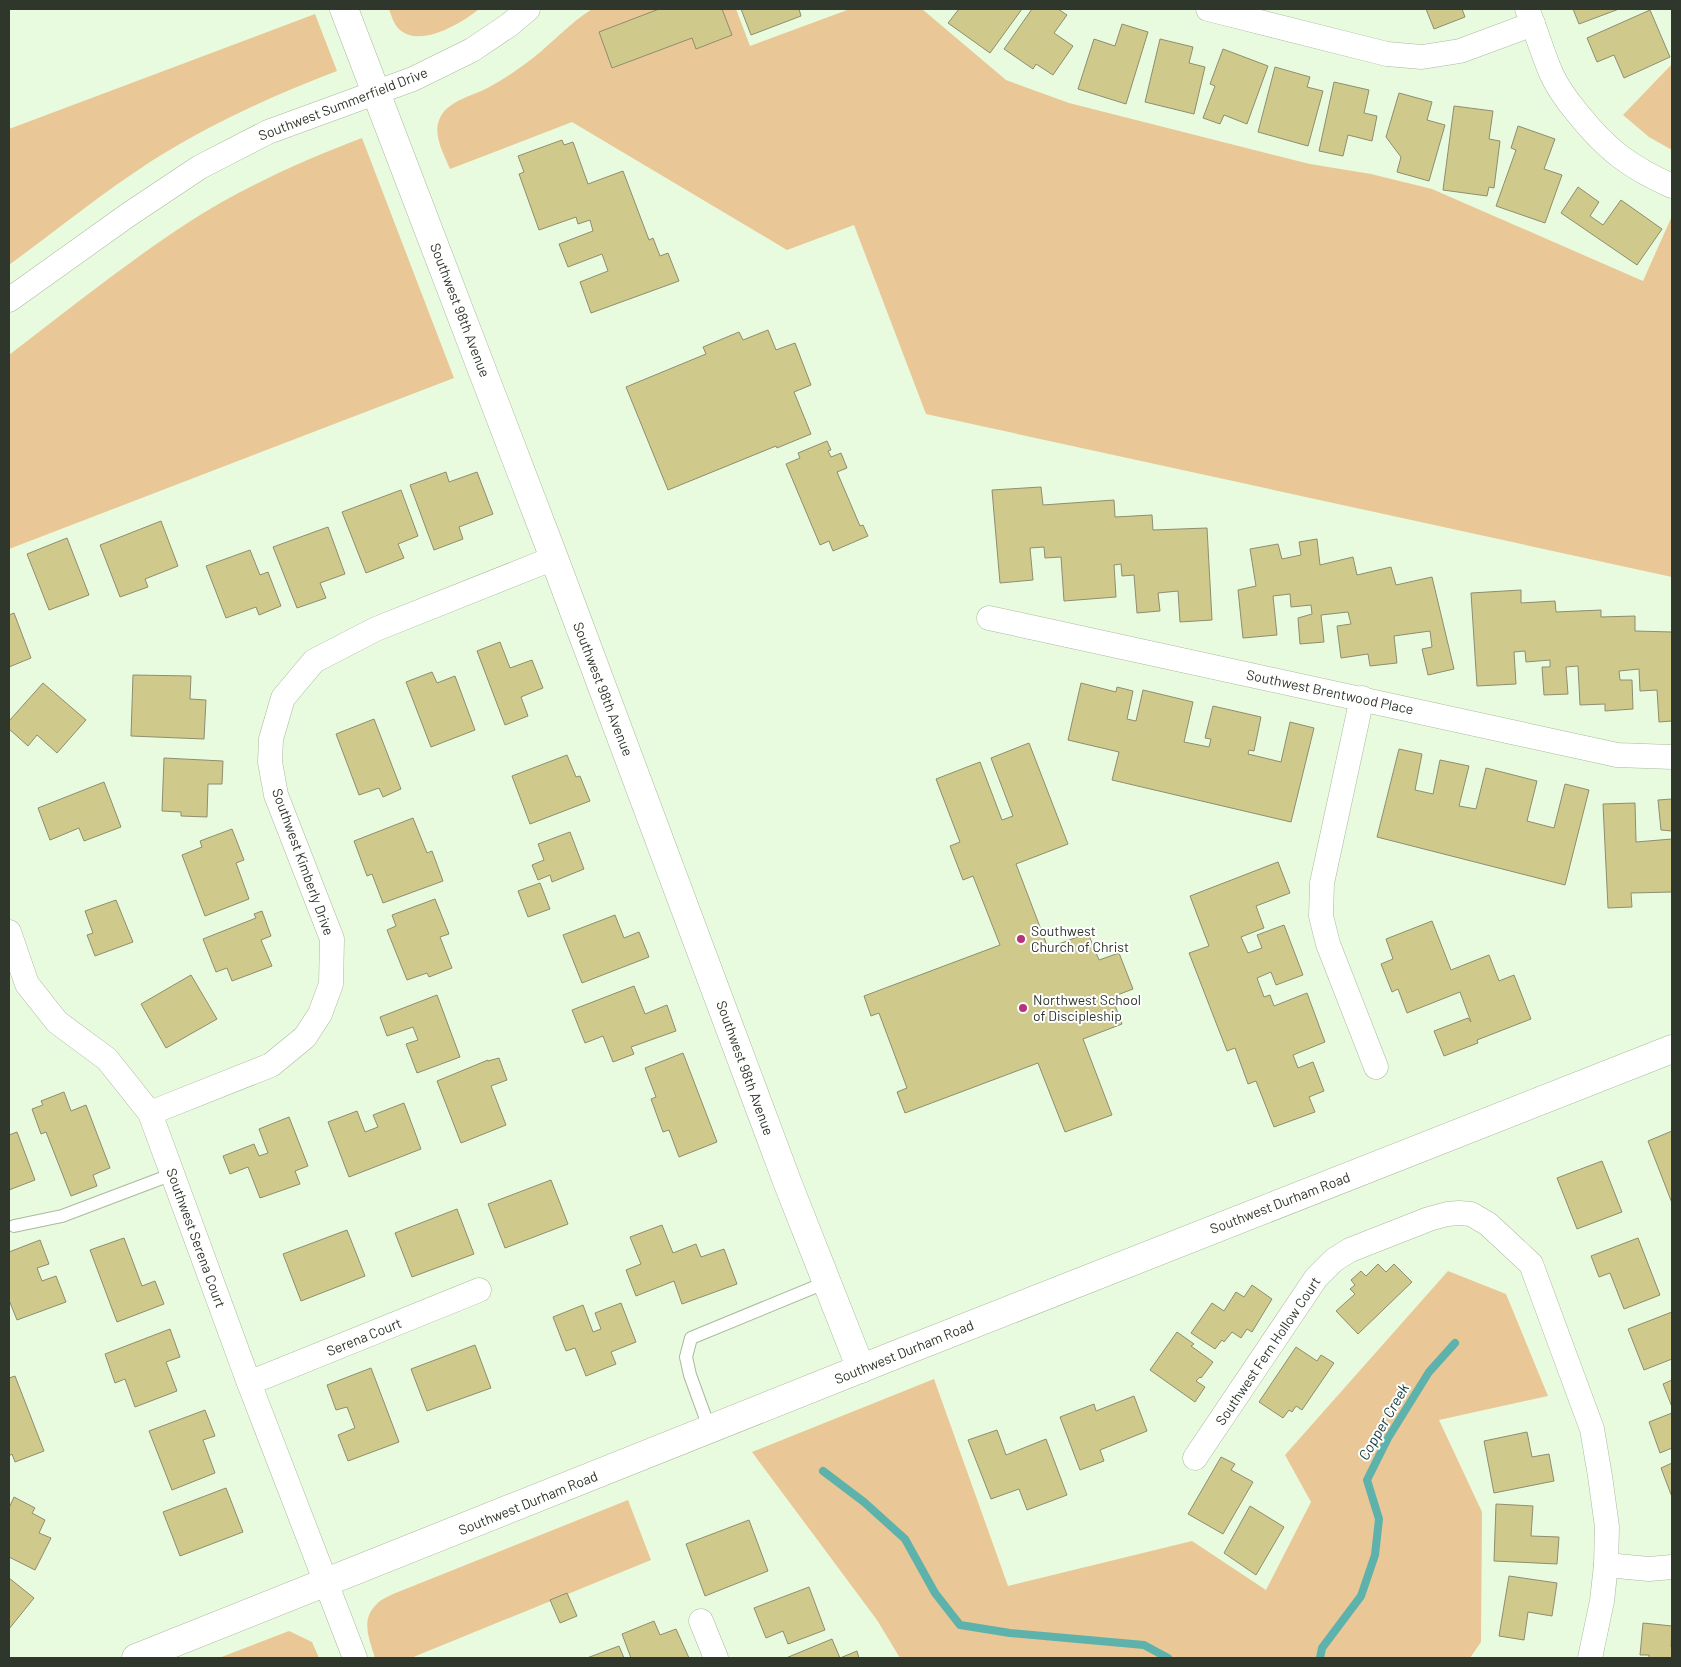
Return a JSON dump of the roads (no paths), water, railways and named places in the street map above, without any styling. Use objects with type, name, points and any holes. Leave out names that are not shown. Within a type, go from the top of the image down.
[{"type":"main road","name":"Southwest 98th Avenue","points":[[344,9],[554,558],[785,1175],[861,1369]]},
{"type":"main road","name":"Southwest Durham Road","points":[[136,1658],[1672,1049]]},
{"type":"street","name":"Southwest Summerfield Drive","points":[[9,300],[128,214],[200,167],[268,132],[413,79],[472,50],[510,25],[528,9]]},
{"type":"street","points":[[1208,9],[1387,54],[1422,57],[1460,51],[1530,16],[1551,74],[1565,98],[1597,137],[1616,154],[1644,174],[1672,186]]},
{"type":"street","name":"Southwest Kimberly Drive","points":[[150,1113],[271,1065],[305,1037],[320,1014],[331,984],[332,940],[276,795],[270,762],[271,739],[283,698],[314,661],[376,629],[554,558]]},
{"type":"street","name":"Southwest Brentwood Place","points":[[989,618],[1617,755],[1672,757]]},
{"type":"street","points":[[1362,698],[1322,883],[1321,916],[1328,944],[1376,1067]]},
{"type":"street","name":"Southwest Serena Court","points":[[9,932],[27,984],[51,1015],[57,1022],[107,1059],[150,1113],[249,1383],[355,1658]]},
{"type":"street","name":"Southwest Fern Hollow Court","points":[[1195,1458],[1316,1278],[1334,1260],[1357,1246],[1441,1215],[1466,1213],[1480,1218],[1531,1264],[1592,1429],[1607,1527],[1606,1565],[1602,1601],[1590,1658]]},
{"type":"street","name":"Serena Court","points":[[249,1383],[479,1290]]},
{"type":"street","points":[[1606,1565],[1649,1569],[1672,1567]]},
{"type":"street","points":[[701,1621],[716,1658]]},
{"type":"lane","points":[[14,1226],[62,1216],[173,1174]]},
{"type":"lane","points":[[710,1430],[690,1376],[686,1357],[691,1338],[827,1282]]},
{"type":"waterway","name":"Copper Creek","points":[[1320,1658],[1322,1648],[1361,1596],[1375,1555],[1379,1519],[1367,1480],[1388,1438],[1429,1372],[1455,1343]]},
{"type":"waterway","points":[[823,1471],[864,1502],[905,1539],[935,1593],[960,1625],[1010,1633],[1144,1645],[1168,1658]]},
{"type":"place","name":"Southwest Church of Christ","points":[[1021,939]]},
{"type":"place","name":"Northwest School of Discipleship","points":[[1023,1008]]}]
